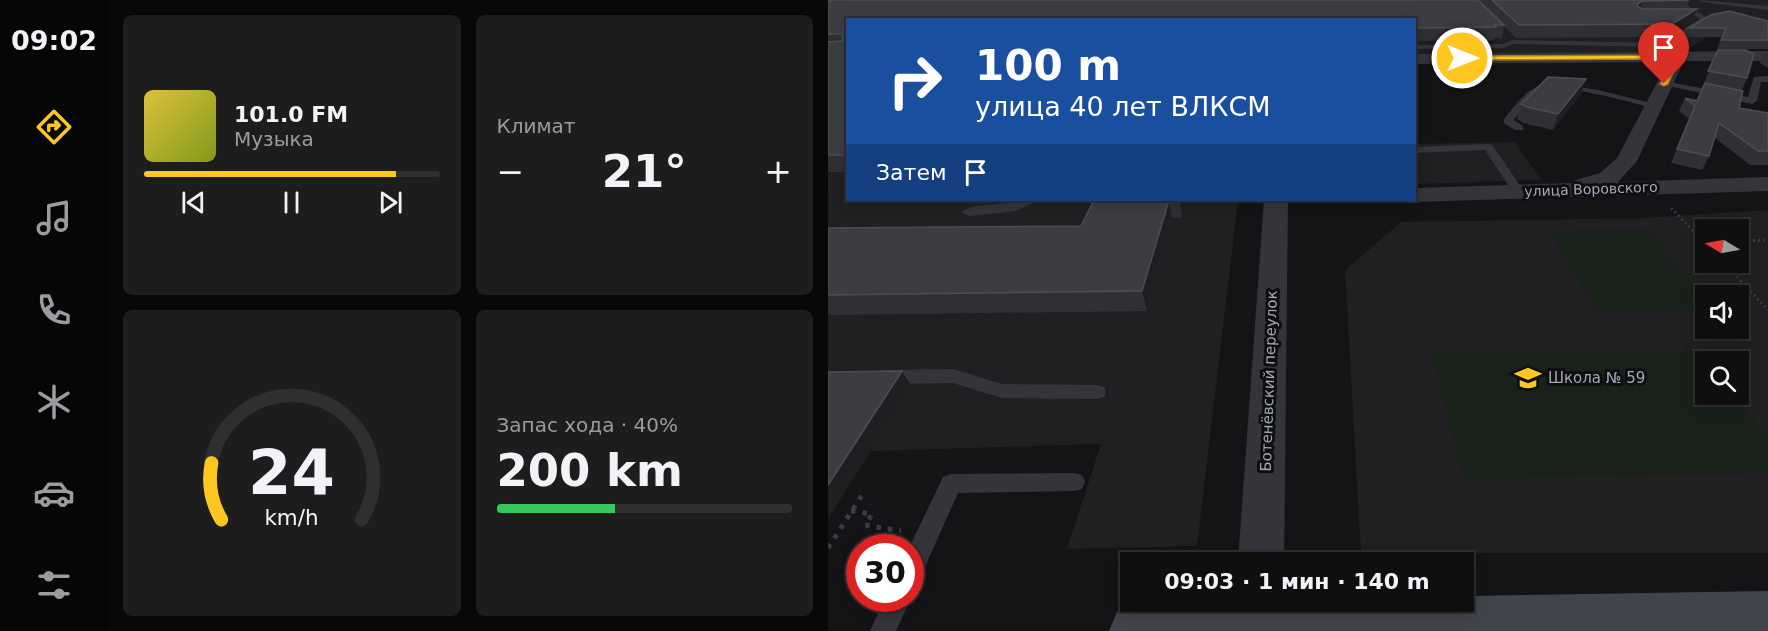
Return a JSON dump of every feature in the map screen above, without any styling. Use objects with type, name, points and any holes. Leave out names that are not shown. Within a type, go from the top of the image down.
[{"type":"street","points":[[1416,58],[1768,56]]},
{"type":"street","points":[[1569,189],[1608,178],[1626,161],[1678,57]]},
{"type":"street","name":"улица Воровского","points":[[1416,195],[1768,184]]},
{"type":"street","name":"Ботенёвский переулок","points":[[1261,552],[1276,201]]},
{"type":"street","points":[[1136,631],[1257,614],[1768,616]]},
{"type":"lane","points":[[1675,0],[1707,18]]},
{"type":"lane","points":[[1702,0],[1768,8]]},
{"type":"lane","points":[[1739,14],[1768,8]]},
{"type":"lane","points":[[1688,16],[1707,18]]},
{"type":"lane","points":[[1416,47],[1503,46],[1513,42],[1664,45],[1707,18]]},
{"type":"lane","points":[[1505,33],[1513,42]]},
{"type":"lane","points":[[1738,57],[1768,74]]},
{"type":"lane","points":[[1664,84],[1751,106],[1757,79],[1768,79]]},
{"type":"lane","points":[[1519,128],[1508,121],[1530,93],[1546,86],[1565,87],[1654,105]]},
{"type":"lane","points":[[1416,150],[1488,147],[1518,191]]},
{"type":"lane","points":[[969,212],[1016,207],[1031,201]]},
{"type":"lane","points":[[862,377],[952,376],[1002,391],[1097,392]]},
{"type":"lane","points":[[924,542],[951,484],[1074,482]]},
{"type":"lane","points":[[883,631],[892,612]]},
{"type":"path","points":[[1650,187],[1695,232]]},
{"type":"path","points":[[1749,241],[1768,240]]},
{"type":"path","points":[[1733,273],[1768,310]]},
{"type":"path","points":[[828,548],[864,492]]},
{"type":"path","points":[[851,510],[872,514],[865,525],[927,536]]},
{"type":"shaded area","points":[[851,0],[1768,0],[1768,19],[1714,32],[1683,53],[1416,55],[1416,18],[846,18],[846,201],[1238,201],[1197,546],[1067,549],[1101,444],[871,451],[828,518],[828,11]]},
{"type":"shaded area","points":[[1515,142],[1541,180],[1416,184],[1416,144]]},
{"type":"shaded area","name":"Школа № 59","points":[[1768,210],[1768,553],[1361,552],[1345,270],[1401,222],[1644,218]]},
{"type":"shaded area","points":[[1648,229],[1695,285],[1695,309],[1597,311],[1548,230]]},
{"type":"shaded area","points":[[1702,350],[1695,351],[1695,405],[1743,405],[1768,438],[1768,474],[1463,478],[1431,353]]},
{"type":"building","points":[[833,0],[1478,0],[1504,25],[1416,28],[1416,18],[846,18],[846,155],[828,155],[828,42],[843,41],[842,34],[828,34],[828,2]]},
{"type":"building","points":[[1492,0],[1689,0],[1643,1],[1637,4],[1643,9],[1697,9],[1672,24],[1519,25]]},
{"type":"building","points":[[1729,11],[1768,21],[1768,40],[1721,40],[1726,28],[1688,28],[1711,15]]},
{"type":"building","points":[[1718,50],[1745,50],[1754,54],[1747,78],[1708,71]]},
{"type":"building","points":[[1548,77],[1586,79],[1558,114],[1521,104]]},
{"type":"building","points":[[1705,83],[1743,91],[1739,108],[1768,113],[1768,151],[1758,151],[1719,123],[1709,156],[1677,149],[1695,106],[1685,98],[1697,101]]},
{"type":"building","points":[[1094,201],[1169,201],[1142,291],[828,295],[828,228],[1081,226]]},
{"type":"building","points":[[902,371],[828,485],[828,372]]},
{"type":"place","name":"Школа № 59","points":[[1528,378]]},
{"type":"route","points":[[1462,58],[1678,57],[1664,84]]}]
